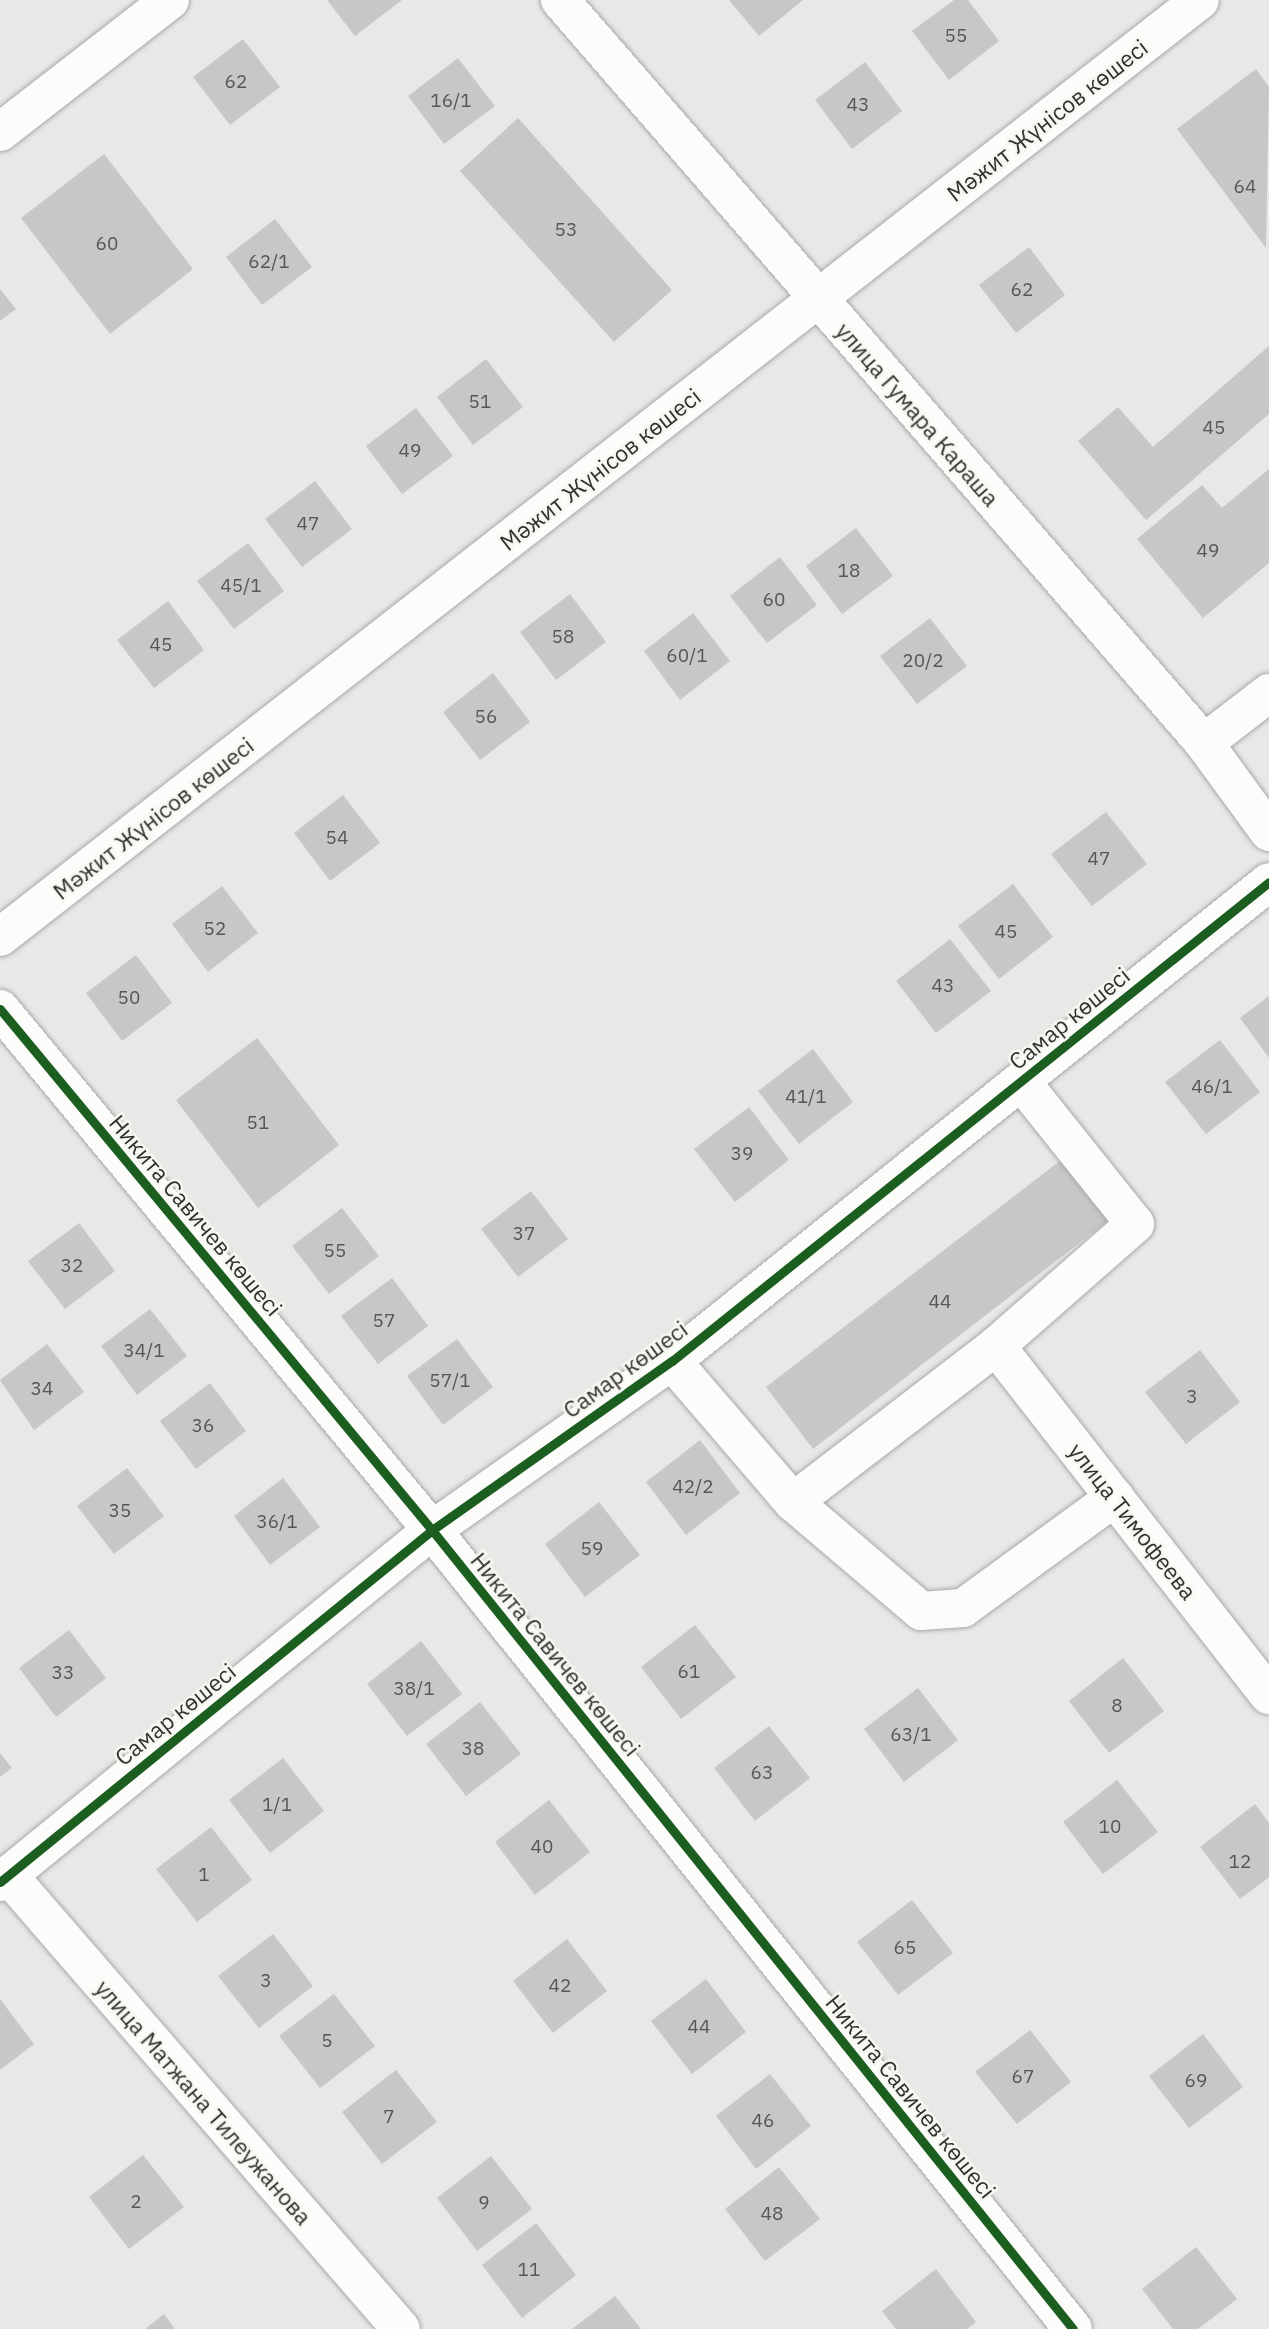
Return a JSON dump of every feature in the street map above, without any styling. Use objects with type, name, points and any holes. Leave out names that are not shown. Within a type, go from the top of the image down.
[{"type":"street","points":[[0,132],[170,0]]},
{"type":"street","name":"улица Гумара Караша","points":[[560,0],[1204,743],[1269,832]]},
{"type":"street","name":"Мәжит Жүнісов көшесі","points":[[0,937],[1200,0]]},
{"type":"street","points":[[1204,743],[1269,693]]},
{"type":"street","name":"Самар көшесі","points":[[4,1878],[432,1530],[672,1361],[1269,882]]},
{"type":"street","name":"Никита Савичев көшесі","points":[[0,1009],[432,1530],[1073,2329]]},
{"type":"street","points":[[793,1502],[996,1346],[1135,1224],[1021,1081]]},
{"type":"street","name":"улица Тимофеева","points":[[996,1346],[1269,1695]]},
{"type":"street","points":[[672,1361],[793,1502],[921,1611],[963,1608],[1115,1497]]},
{"type":"street","name":"улица Матжана Тилеужанова","points":[[4,1878],[401,2329]]},
{"type":"building","points":[[327,0],[402,0],[355,36]]},
{"type":"building","points":[[729,0],[803,0],[759,36]]},
{"type":"building","points":[[954,0],[968,0],[999,41],[949,80],[912,31]]},
{"type":"building","points":[[243,39],[280,87],[230,125],[193,77]]},
{"type":"building","points":[[458,58],[495,106],[444,144],[408,96]]},
{"type":"building","points":[[865,62],[902,111],[852,149],[815,100]]},
{"type":"building","points":[[1256,69],[1269,87],[1266,248],[1177,129]]},
{"type":"building","points":[[518,118],[672,290],[614,342],[460,171]]},
{"type":"building","points":[[104,154],[193,269],[110,334],[21,218]]},
{"type":"building","points":[[275,219],[312,267],[262,305],[226,257]]},
{"type":"building","points":[[1029,247],[1065,295],[1016,333],[979,285]]},
{"type":"building","points":[[0,289],[16,309],[0,321]]},
{"type":"building","points":[[1269,346],[1269,414],[1146,520],[1078,441],[1118,407],[1153,447]]},
{"type":"building","points":[[486,359],[523,407],[473,445],[437,397]]},
{"type":"building","points":[[416,408],[453,456],[402,494],[366,446]]},
{"type":"building","points":[[1269,469],[1269,563],[1203,618],[1137,539],[1202,485],[1222,508]]},
{"type":"building","points":[[315,481],[352,529],[302,567],[265,519]]},
{"type":"building","points":[[856,528],[893,576],[842,614],[806,566]]},
{"type":"building","points":[[248,543],[284,591],[234,629],[197,581]]},
{"type":"building","points":[[780,557],[817,605],[767,643],[730,596]]},
{"type":"building","points":[[570,594],[606,642],[556,680],[520,632]]},
{"type":"building","points":[[168,601],[204,650],[154,688],[117,640]]},
{"type":"building","points":[[693,613],[730,661],[680,700],[644,651]]},
{"type":"building","points":[[930,618],[967,666],[917,704],[880,656]]},
{"type":"building","points":[[493,673],[530,722],[480,760],[443,712]]},
{"type":"building","points":[[343,795],[380,843],[330,881],[294,833]]},
{"type":"building","points":[[1106,812],[1147,864],[1092,906],[1051,854]]},
{"type":"building","points":[[1013,884],[1053,937],[999,979],[958,926]]},
{"type":"building","points":[[222,886],[258,933],[208,972],[172,924]]},
{"type":"building","points":[[950,939],[991,991],[936,1033],[896,981]]},
{"type":"building","points":[[136,955],[172,1003],[122,1041],[86,993]]},
{"type":"building","points":[[1269,996],[1269,1058],[1240,1018]]},
{"type":"building","points":[[257,1038],[339,1145],[258,1208],[176,1100]]},
{"type":"building","points":[[1220,1040],[1260,1092],[1206,1134],[1165,1082]]},
{"type":"building","points":[[813,1049],[853,1102],[799,1144],[758,1091]]},
{"type":"building","points":[[749,1107],[789,1160],[735,1202],[694,1149]]},
{"type":"building","points":[[1065,1157],[1114,1216],[813,1449],[766,1387]]},
{"type":"building","points":[[531,1191],[568,1239],[518,1277],[481,1229]]},
{"type":"building","points":[[342,1208],[379,1256],[329,1294],[292,1246]]},
{"type":"building","points":[[79,1223],[115,1271],[65,1309],[28,1261]]},
{"type":"building","points":[[392,1278],[428,1326],[378,1364],[341,1316]]},
{"type":"building","points":[[150,1309],[187,1356],[137,1395],[101,1346]]},
{"type":"building","points":[[457,1339],[493,1387],[443,1425],[407,1376]]},
{"type":"building","points":[[47,1344],[84,1392],[34,1430],[0,1380]]},
{"type":"building","points":[[1200,1350],[1240,1402],[1186,1444],[1145,1392]]},
{"type":"building","points":[[210,1383],[246,1431],[196,1469],[160,1421]]},
{"type":"building","points":[[700,1440],[740,1493],[686,1535],[646,1482]]},
{"type":"building","points":[[127,1468],[164,1516],[114,1554],[77,1506]]},
{"type":"building","points":[[283,1478],[320,1527],[270,1565],[234,1516]]},
{"type":"building","points":[[599,1502],[640,1555],[585,1597],[545,1544]]},
{"type":"building","points":[[695,1625],[736,1677],[681,1719],[641,1667]]},
{"type":"building","points":[[69,1630],[106,1678],[56,1717],[19,1668]]},
{"type":"building","points":[[421,1641],[462,1694],[407,1736],[367,1684]]},
{"type":"building","points":[[1123,1658],[1164,1711],[1109,1753],[1069,1701]]},
{"type":"building","points":[[918,1688],[958,1740],[904,1782],[864,1729]]},
{"type":"building","points":[[480,1702],[521,1754],[466,1796],[426,1744]]},
{"type":"building","points":[[769,1726],[810,1778],[755,1821],[714,1768]]},
{"type":"building","points":[[0,1753],[12,1768],[0,1777]]},
{"type":"building","points":[[283,1758],[324,1811],[270,1853],[229,1800]]},
{"type":"building","points":[[1117,1780],[1158,1832],[1103,1874],[1063,1822]]},
{"type":"building","points":[[549,1800],[590,1852],[535,1895],[495,1842]]},
{"type":"building","points":[[1255,1804],[1269,1823],[1269,1877],[1240,1899],[1200,1847]]},
{"type":"building","points":[[211,1827],[252,1880],[197,1922],[156,1869]]},
{"type":"building","points":[[912,1900],[953,1953],[898,1995],[857,1942]]},
{"type":"building","points":[[273,1934],[313,1986],[259,2028],[218,1976]]},
{"type":"building","points":[[567,1939],[607,1991],[553,2033],[513,1981]]},
{"type":"building","points":[[706,1979],[746,2032],[692,2074],[651,2021]]},
{"type":"building","points":[[334,1994],[375,2046],[320,2088],[279,2036]]},
{"type":"building","points":[[0,1999],[34,2044],[0,2070]]},
{"type":"building","points":[[1030,2030],[1071,2082],[1017,2124],[975,2072]]},
{"type":"building","points":[[1203,2034],[1243,2087],[1189,2128],[1149,2076]]},
{"type":"building","points":[[396,2070],[437,2122],[382,2164],[342,2112]]},
{"type":"building","points":[[770,2074],[811,2126],[756,2169],[716,2116]]},
{"type":"building","points":[[143,2155],[184,2207],[129,2249],[89,2197]]},
{"type":"building","points":[[491,2156],[532,2209],[477,2251],[437,2198]]},
{"type":"building","points":[[779,2167],[820,2219],[765,2261],[725,2209]]},
{"type":"building","points":[[536,2223],[576,2275],[522,2318],[482,2265]]},
{"type":"building","points":[[1196,2247],[1237,2299],[1198,2329],[1173,2329],[1142,2289]]},
{"type":"building","points":[[936,2269],[976,2322],[967,2329],[896,2329],[882,2311]]},
{"type":"building","points":[[615,2296],[641,2329],[572,2329]]},
{"type":"building","points":[[164,2314],[175,2329],[145,2329]]},
{"type":"cycle path","points":[[0,1882],[432,1530],[672,1361],[1269,882]]},
{"type":"cycle path","points":[[0,1009],[432,1530],[1073,2329]]}]
